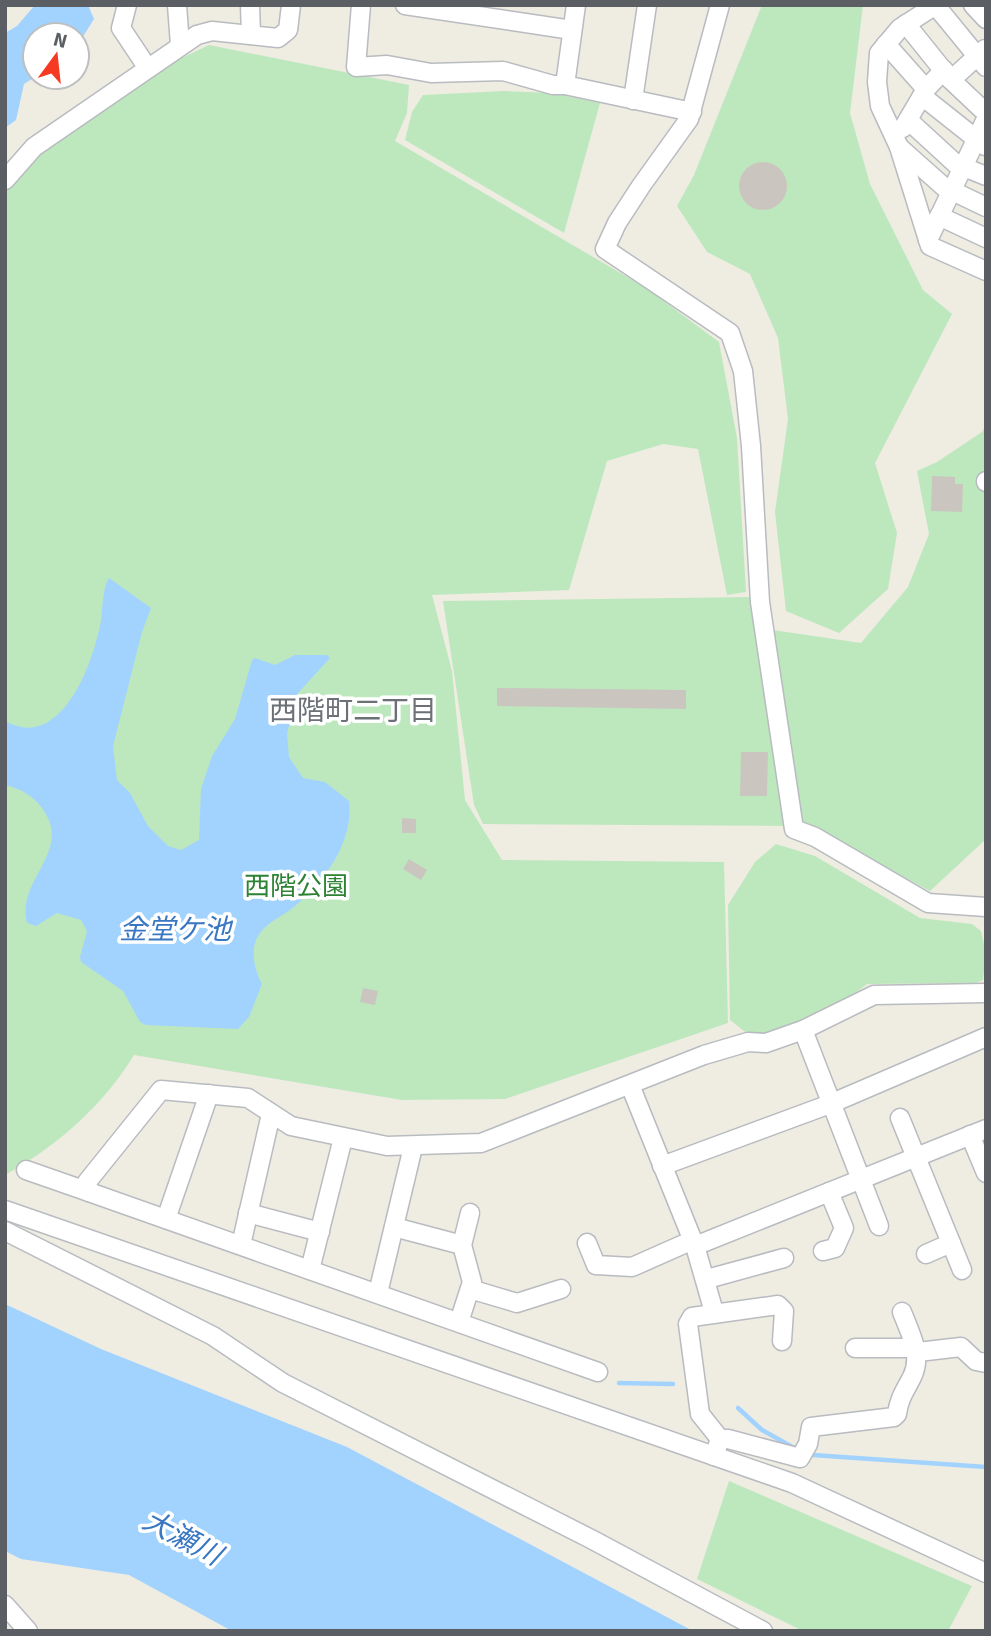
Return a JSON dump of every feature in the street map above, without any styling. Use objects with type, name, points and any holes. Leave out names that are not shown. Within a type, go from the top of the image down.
[{"type":"street","points":[[127,5],[121,28],[147,67]]},
{"type":"street","points":[[177,5],[180,45]]},
{"type":"street","points":[[250,5],[251,34]]},
{"type":"street","points":[[5,180],[34,147],[180,45],[197,35],[212,31],[278,38],[288,30],[291,5]]},
{"type":"street","points":[[361,5],[356,67],[387,65],[431,73],[503,71],[552,85],[565,85],[692,112]]},
{"type":"street","points":[[405,5],[504,13],[572,30]]},
{"type":"street","points":[[565,85],[576,5]]},
{"type":"street","points":[[633,100],[647,5]]},
{"type":"street","points":[[720,5],[692,112],[617,223],[605,250],[730,333],[743,371],[751,446],[760,602],[794,829],[815,837],[928,903],[986,907]]},
{"type":"street","points":[[973,5],[986,19]]},
{"type":"street","points":[[897,144],[924,92],[947,75],[983,57],[936,6],[906,24],[879,53],[877,82],[880,106],[897,144],[930,246],[986,271]]},
{"type":"street","points":[[906,24],[947,75],[986,113]]},
{"type":"street","points":[[886,44],[924,92],[980,144]]},
{"type":"street","points":[[928,240],[964,165],[980,144],[986,119]]},
{"type":"street","points":[[908,120],[956,164],[986,176]]},
{"type":"street","points":[[897,144],[951,191],[986,207]]},
{"type":"street","points":[[939,215],[986,238]]},
{"type":"street","points":[[89,1192],[87,1182],[154,1095],[161,1090],[248,1098],[291,1126],[343,1138],[413,1147],[481,1143],[704,1055],[748,1042],[766,1042],[803,1030],[874,995],[986,993]]},
{"type":"street","points":[[803,1030],[879,1226]]},
{"type":"street","points":[[663,1166],[830,1104],[986,1037]]},
{"type":"street","points":[[630,1085],[694,1243],[707,1279],[714,1312]]},
{"type":"street","points":[[166,1219],[209,1094]]},
{"type":"street","points":[[241,1245],[271,1114]]},
{"type":"street","points":[[900,1118],[914,1158],[962,1270]]},
{"type":"street","points":[[587,1243],[596,1265],[632,1267],[861,1180],[978,1132],[986,1173]]},
{"type":"street","points":[[310,1270],[343,1138]]},
{"type":"street","points":[[378,1293],[413,1147]]},
{"type":"street","points":[[26,1170],[598,1372]]},
{"type":"street","points":[[823,1251],[835,1248],[844,1228],[829,1192]]},
{"type":"street","points":[[5,1210],[717,1448],[986,1573]]},
{"type":"street","points":[[248,1213],[320,1231]]},
{"type":"street","points":[[459,1322],[472,1282],[462,1245],[470,1213]]},
{"type":"street","points":[[394,1227],[462,1245]]},
{"type":"street","points":[[5,1231],[212,1336],[283,1383],[591,1539],[763,1631]]},
{"type":"street","points":[[926,1254],[951,1243]]},
{"type":"street","points":[[707,1279],[784,1258]]},
{"type":"street","points":[[470,1289],[517,1303],[561,1289]]},
{"type":"street","points":[[717,1448],[700,1414],[688,1324],[692,1317],[778,1305],[784,1311],[782,1341]]},
{"type":"street","points":[[717,1448],[747,1443],[800,1458],[808,1444],[811,1427],[897,1414],[900,1395],[913,1376],[918,1352],[902,1312]]},
{"type":"street","points":[[855,1348],[911,1348],[918,1352],[961,1348],[976,1361],[986,1363]]},
{"type":"street","points":[[5,1605],[28,1631]]},
{"type":"green space","points":[[762,5],[863,5],[850,113],[870,184],[923,290],[952,314],[875,463],[897,533],[888,589],[839,633],[786,611],[775,512],[788,419],[778,338],[750,274],[707,252],[677,206],[694,175]]},
{"type":"green space","name":"西階公園","points":[[209,45],[409,85],[407,113],[395,141],[646,288],[719,342],[737,438],[746,592],[727,595],[698,449],[663,444],[607,461],[569,590],[432,595],[452,671],[465,800],[502,860],[724,862],[728,1023],[505,1099],[402,1100],[134,1055],[108,1091],[77,1123],[24,1164],[5,1175],[5,193],[40,151],[163,67]]},
{"type":"green space","points":[[504,91],[552,93],[600,103],[564,233],[405,140],[412,112],[423,95]]},
{"type":"green space","points":[[986,425],[986,839],[930,891],[801,823],[773,630],[861,643],[908,587],[929,534],[917,471],[937,462],[982,432]]},
{"type":"green space","points":[[751,597],[789,826],[483,824],[474,805],[443,601]]},
{"type":"green space","points":[[776,844],[815,856],[920,918],[972,924],[981,931],[986,953],[983,980],[976,983],[867,984],[850,997],[777,1034],[753,1038],[730,1020],[728,905],[755,862]]},
{"type":"green space","points":[[729,1481],[972,1586],[948,1631],[803,1631],[697,1579]]},
{"type":"water","points":[[35,5],[88,5],[94,19],[91,24],[91,21],[21,21]]},
{"type":"water","points":[[21,21],[22,91],[16,120],[5,128],[5,33]]},
{"type":"water","name":"金堂ケ池","points":[[109,578],[151,608],[142,632],[113,746],[117,780],[130,793],[148,826],[168,846],[181,850],[199,840],[201,789],[212,756],[235,719],[252,660],[255,658],[275,665],[295,655],[327,655],[330,658],[298,693],[287,733],[289,757],[303,778],[325,782],[349,801],[346,833],[341,848],[324,876],[302,900],[260,933],[254,958],[262,984],[249,1017],[238,1029],[146,1025],[140,1022],[123,991],[81,962],[87,931],[81,920],[57,913],[36,926],[27,923],[29,892],[52,838],[50,824],[42,808],[34,799],[5,785],[5,721],[25,728],[43,724],[59,714],[72,698],[91,658]]},
{"type":"water","name":"大瀬川","points":[[5,1304],[101,1349],[347,1447],[693,1631],[232,1631],[129,1575],[21,1559],[5,1551]]},
{"type":"building","points":[[763,162],[780,169],[787,186],[780,203],[763,210],[746,203],[739,186],[746,169]]},
{"type":"building","points":[[932,476],[955,477],[955,484],[963,484],[962,512],[931,511]]},
{"type":"building","points":[[497,688],[686,690],[686,709],[497,706]]},
{"type":"building","points":[[741,752],[768,752],[767,796],[740,796]]},
{"type":"building","points":[[402,818],[416,819],[416,833],[402,833]]},
{"type":"building","points":[[409,859],[427,870],[421,880],[403,869]]},
{"type":"building","points":[[363,988],[378,991],[375,1005],[360,1002]]},
{"type":"waterway","points":[[619,1383],[673,1384]]},
{"type":"waterway","points":[[738,1408],[762,1430],[796,1449]]},
{"type":"waterway","points":[[813,1455],[986,1467]]},
{"type":"district","name":"西階町二丁目","points":[[353,711]]}]
